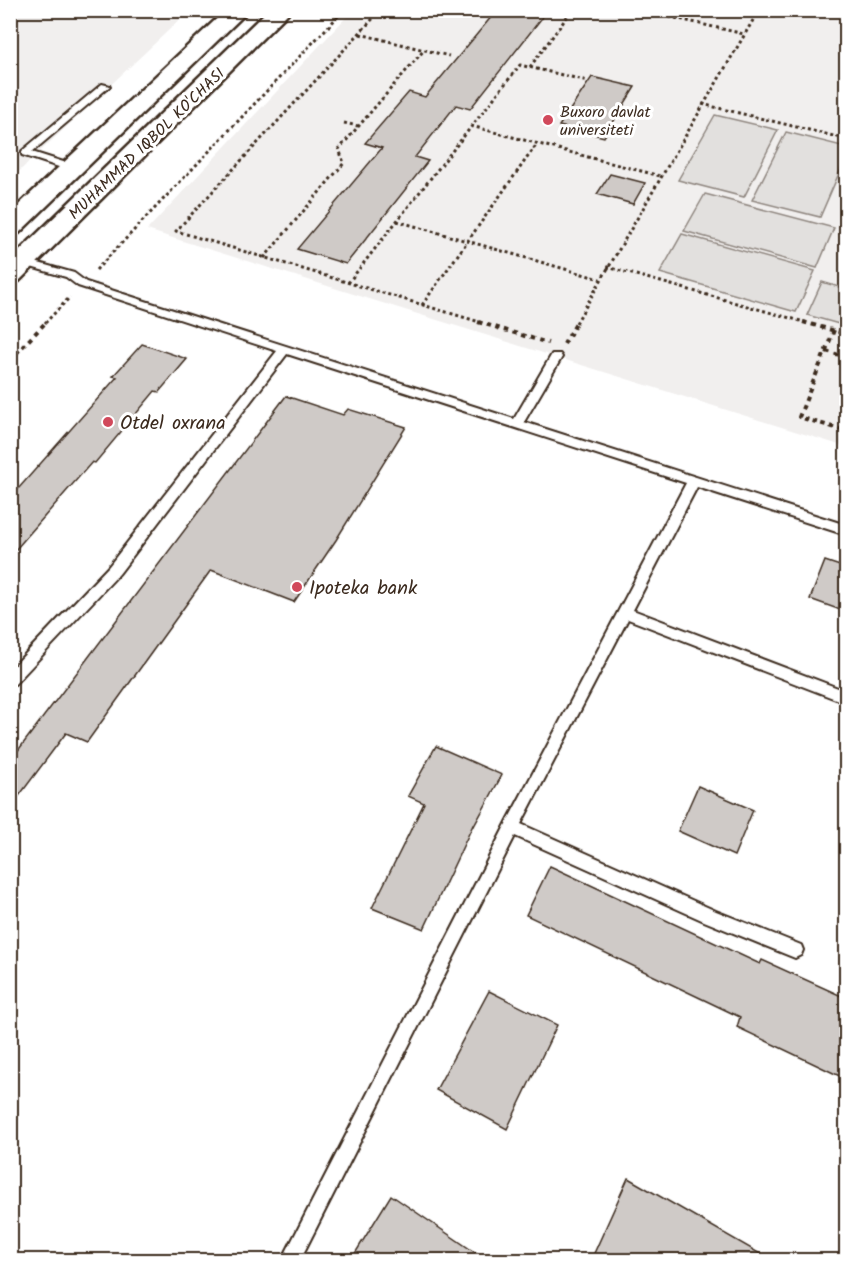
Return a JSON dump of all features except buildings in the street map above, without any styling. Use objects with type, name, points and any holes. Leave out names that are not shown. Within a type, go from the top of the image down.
[{"type":"main road","name":"MUHAMMAD IQBOL KO'CHASI","points":[[10,227],[239,10]]},
{"type":"main road","name":"MUHAMMAD IQBOL KO'CHASI","points":[[17,268],[281,10]]},
{"type":"lane","points":[[72,168],[25,153],[105,86]]},
{"type":"lane","points":[[17,268],[70,276],[82,284],[846,530]]},
{"type":"lane","points":[[10,680],[114,570],[285,348]]},
{"type":"lane","points":[[518,423],[559,352]]},
{"type":"lane","points":[[291,1260],[512,827],[694,480]]},
{"type":"lane","points":[[624,612],[846,698]]},
{"type":"lane","points":[[512,827],[795,950]]},
{"type":"path","points":[[10,360],[344,10]]},
{"type":"path","points":[[381,10],[176,231],[422,305],[559,352],[759,10]]},
{"type":"path","points":[[530,68],[572,10]]},
{"type":"path","points":[[640,10],[744,34]]},
{"type":"path","points":[[359,34],[449,56]]},
{"type":"path","points":[[264,258],[344,163],[339,148],[424,50]]},
{"type":"path","points":[[348,283],[520,65],[588,81]]},
{"type":"path","points":[[702,104],[846,139]]},
{"type":"path","points":[[344,123],[358,126]]},
{"type":"path","points":[[471,126],[660,176]]},
{"type":"path","points":[[422,305],[537,144]]},
{"type":"path","points":[[397,221],[600,279]]},
{"type":"path","points":[[607,267],[846,334]]},
{"type":"path","points":[[834,330],[799,417],[846,431]]},
{"type":"path","points":[[826,351],[846,357]]},
{"type":"shaded area","points":[[11,11],[189,11],[11,179]]},
{"type":"shaded area","name":"Buxoro davlat universiteti","points":[[352,11],[846,11],[846,447],[147,230]]},
{"type":"shaded area","points":[[715,115],[778,130],[744,197],[678,180]]},
{"type":"shaded area","points":[[786,132],[846,147],[846,157],[820,217],[752,200]]},
{"type":"shaded area","points":[[705,194],[834,228],[817,268],[684,231]]},
{"type":"shaded area","points":[[682,234],[815,271],[796,312],[660,273]]},
{"type":"shaded area","points":[[822,282],[846,289],[846,326],[807,315]]},
{"type":"place","name":"Buxoro davlat universiteti","points":[[548,120]]},
{"type":"place","name":"Otdel oxrana","points":[[108,422]]},
{"type":"place","name":"Ipoteka bank","points":[[297,587]]}]
